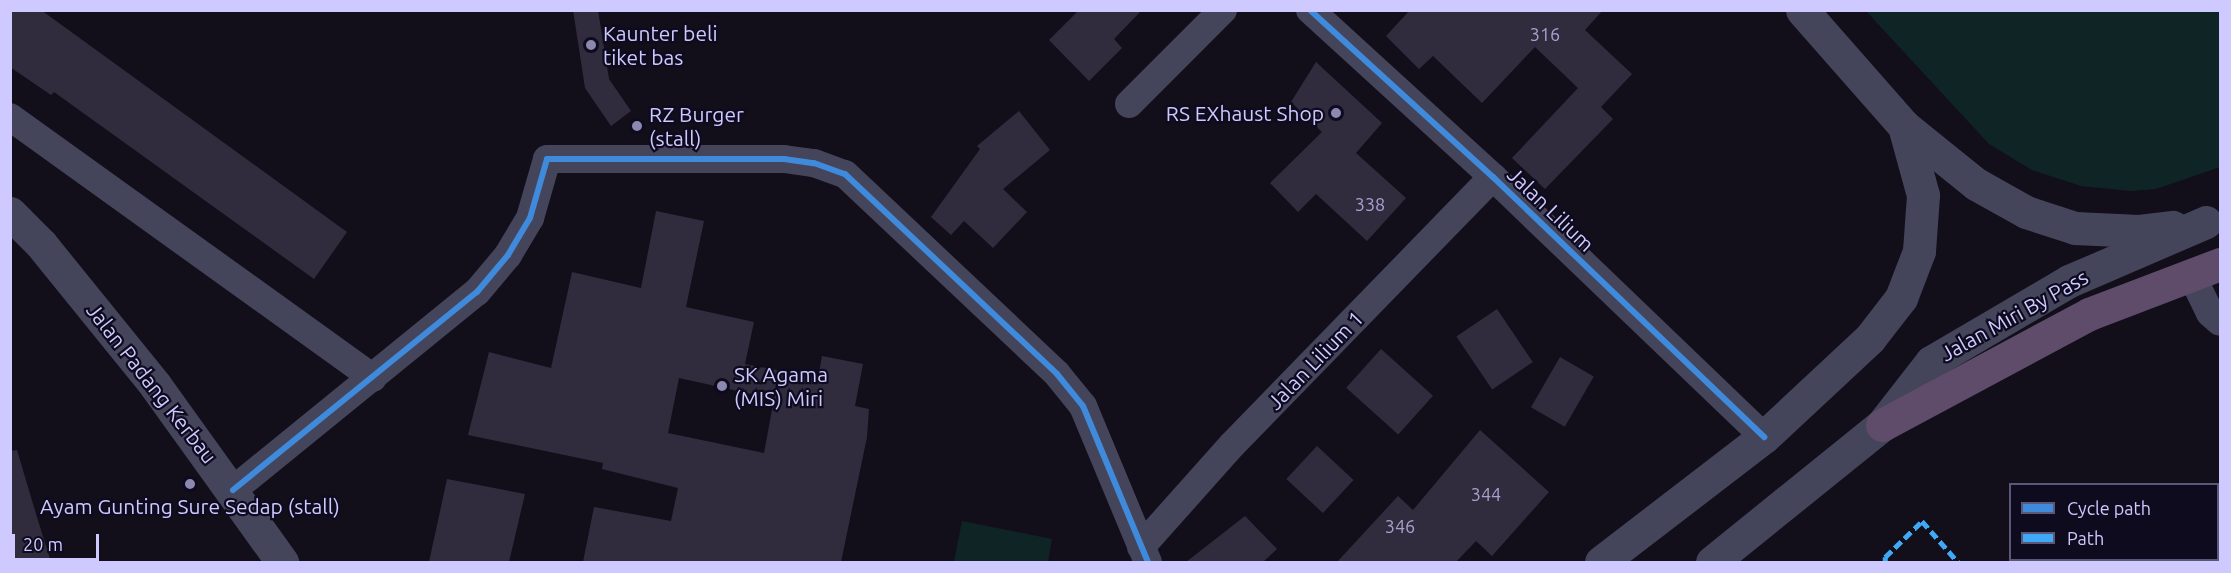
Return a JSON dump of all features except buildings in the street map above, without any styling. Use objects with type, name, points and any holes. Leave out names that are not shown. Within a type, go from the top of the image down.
[{"type":"highway","points":[[1882,425],[2079,319],[2206,269]]},
{"type":"street","points":[[1129,104],[1223,10]]},
{"type":"street","name":"Jalan Lilium","points":[[1310,10],[1493,177],[1764,437]]},
{"type":"street","points":[[1802,10],[1904,126],[1976,184],[2026,212],[2075,228],[2139,231],[2213,220]]},
{"type":"street","points":[[10,117],[373,378]]},
{"type":"street","points":[[1601,562],[1651,526],[1764,437],[1870,338],[1901,298],[1919,251],[1923,195],[1904,126]]},
{"type":"street","points":[[233,490],[477,292],[508,255],[530,218],[547,159],[784,159],[814,163],[846,174],[1057,374],[1083,406],[1144,555]]},
{"type":"street","name":"Jalan Lilium 1","points":[[1144,555],[1232,445],[1493,177]]},
{"type":"street","name":"Jalan Padang Kerbau","points":[[10,213],[96,309],[233,490],[278,561]]},
{"type":"street","name":"Jalan Miri By Pass","points":[[1712,562],[1882,425],[1931,362],[1996,320],[2069,281],[2213,220]]},
{"type":"street","points":[[2206,269],[2210,313],[2220,322]]},
{"type":"street","points":[[1623,562],[1651,526]]},
{"type":"green space","points":[[1866,11],[2220,11],[2220,167],[2156,189],[2131,191],[2081,186],[2032,170],[1989,144]]},
{"type":"green space","points":[[962,521],[1052,539],[1048,562],[954,562]]},
{"type":"marked path","points":[[1885,562],[1885,557],[1922,521],[1958,562]]},
{"type":"cycle path","points":[[1310,10],[1493,177],[1764,437]]},
{"type":"cycle path","points":[[233,490],[477,292],[508,255],[530,218],[547,159],[784,159],[814,163],[845,174],[1057,374],[1083,406],[1148,562]]},
{"type":"place","name":"Kaunter beli tiket bas","points":[[591,45]]},
{"type":"place","name":"RS EXhaust Shop","points":[[1336,113]]},
{"type":"place","name":"RZ Burger (stall)","points":[[637,126]]},
{"type":"place","name":"SK Agama (MIS) Miri","points":[[722,386]]},
{"type":"place","name":"Ayam Gunting Sure Sedap (stall)","points":[[190,484]]}]
